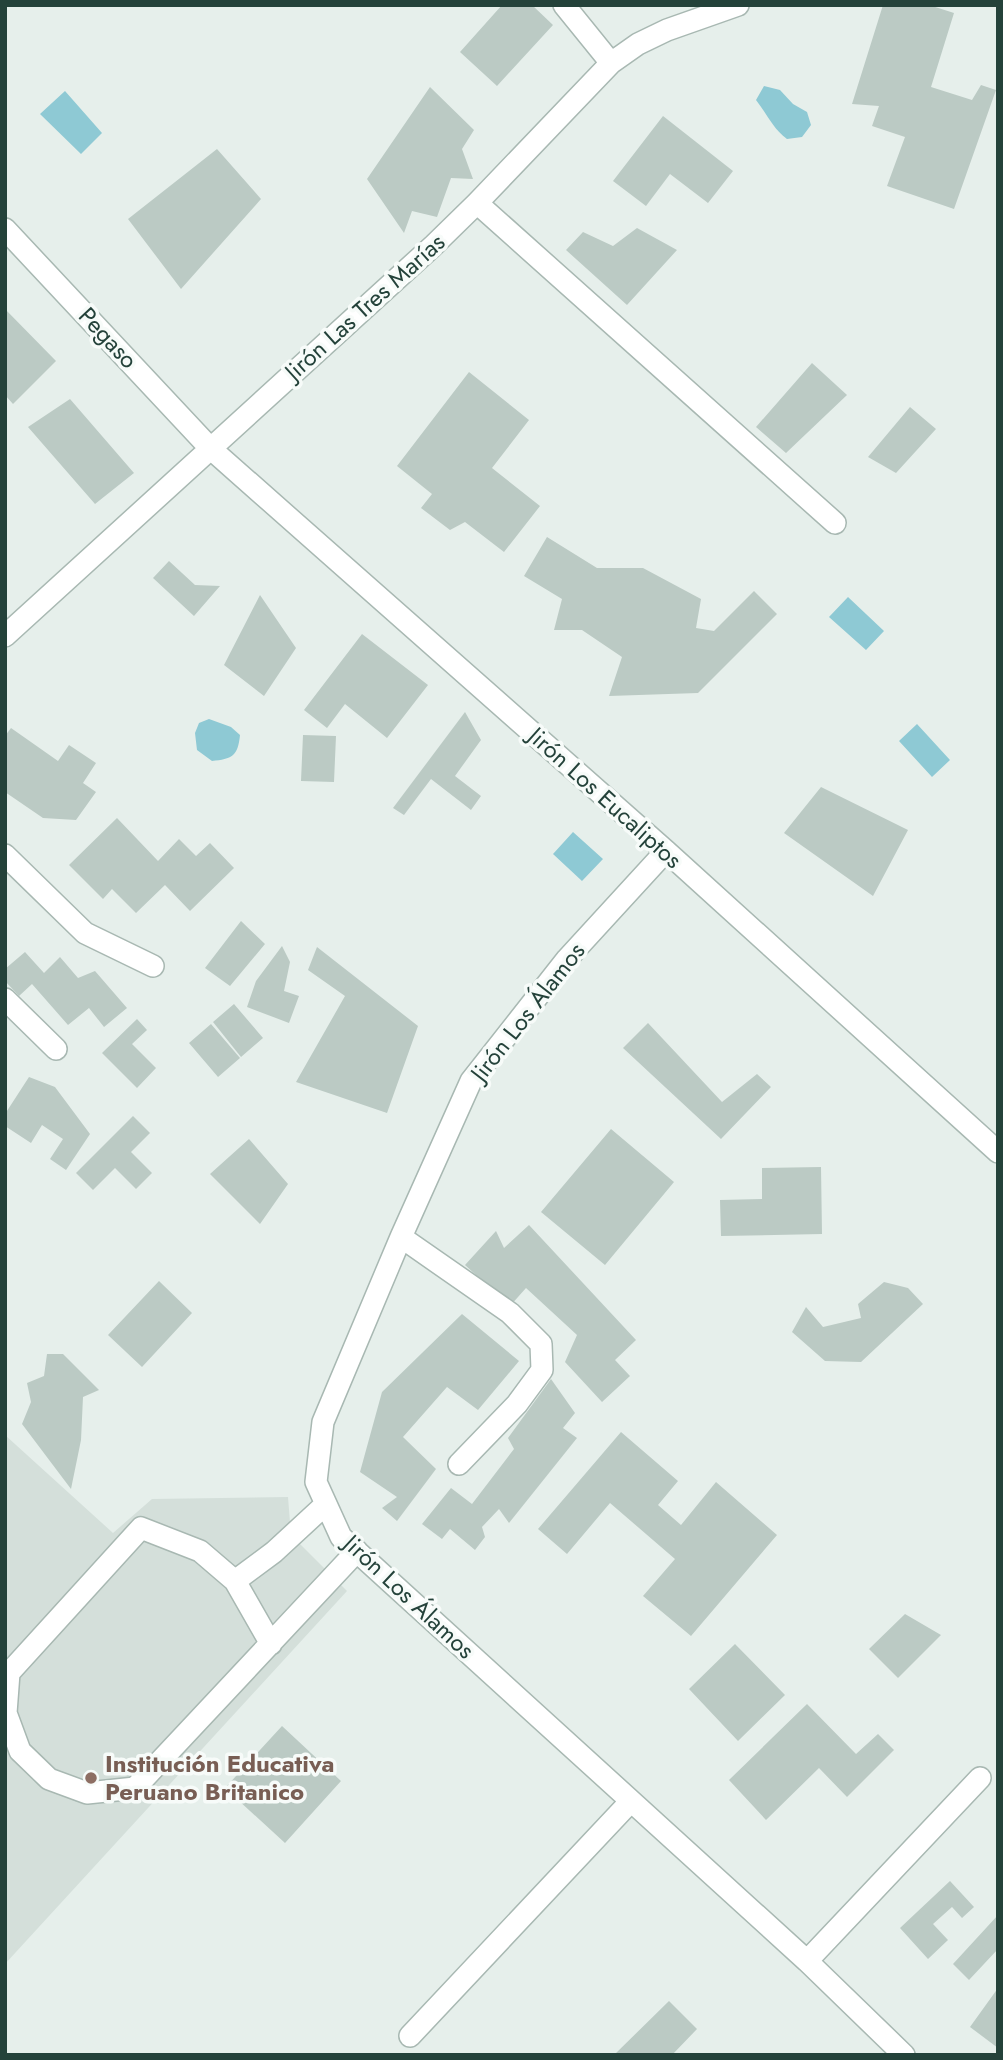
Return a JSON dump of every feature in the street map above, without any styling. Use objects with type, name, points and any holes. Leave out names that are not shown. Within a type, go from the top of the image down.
[{"type":"street","points":[[564,5],[611,63]]},
{"type":"street","name":"Jirón Las Tres Marías","points":[[5,636],[433,245],[611,63],[638,44],[667,30],[738,5]]},
{"type":"street","points":[[477,203],[835,523]]},
{"type":"street","name":"Pegaso","points":[[5,229],[210,448]]},
{"type":"street","name":"Jirón Los Eucaliptos","points":[[210,448],[666,851],[998,1152]]},
{"type":"street","name":"Jirón Los Álamos","points":[[666,851],[567,959],[471,1081],[401,1237],[323,1422],[316,1482],[341,1537],[807,1961],[904,2055]]},
{"type":"street","points":[[5,855],[85,933],[153,966]]},
{"type":"street","points":[[5,999],[56,1049]]},
{"type":"street","points":[[401,1237],[510,1313],[541,1344],[542,1370],[517,1404],[459,1464]]},
{"type":"street","points":[[235,1581],[274,1552],[326,1504]]},
{"type":"street","points":[[271,1644],[235,1581],[200,1551],[141,1528],[9,1673],[6,1713],[20,1751],[49,1779],[87,1793],[135,1788],[271,1644],[357,1551]]},
{"type":"street","points":[[807,1961],[980,1778]]},
{"type":"street","points":[[410,2036],[631,1801]]},
{"type":"shaded area","name":"Institución Educativa Peruano Britanico","points":[[5,1435],[113,1533],[152,1499],[288,1497],[291,1535],[347,1591],[5,1964]]},
{"type":"water","points":[[764,86],[780,90],[793,104],[807,112],[811,125],[802,137],[787,139],[774,126],[756,100]]},
{"type":"water","points":[[65,91],[102,133],[81,154],[40,114]]},
{"type":"water","points":[[848,597],[884,631],[866,650],[829,617]]},
{"type":"water","points":[[209,719],[231,727],[240,735],[238,748],[233,755],[212,761],[197,750],[195,733],[199,723]]},
{"type":"water","points":[[917,724],[950,760],[932,777],[899,741]]},
{"type":"water","points":[[573,832],[603,859],[582,881],[553,854]]},
{"type":"building","points":[[502,5],[532,5],[553,25],[497,86],[460,52]]},
{"type":"building","points":[[883,5],[929,5],[954,13],[931,87],[972,100],[981,85],[996,90],[954,209],[887,186],[905,137],[872,126],[879,106],[852,104]]},
{"type":"building","points":[[430,87],[474,130],[462,149],[473,179],[451,178],[437,217],[412,211],[404,233],[367,179]]},
{"type":"building","points":[[663,116],[733,171],[708,203],[670,174],[646,206],[613,181]]},
{"type":"building","points":[[217,149],[261,199],[181,289],[128,219]]},
{"type":"building","points":[[637,228],[677,250],[627,305],[566,250],[583,232],[613,246]]},
{"type":"building","points":[[5,309],[56,361],[13,404],[5,395]]},
{"type":"building","points":[[812,363],[847,395],[786,453],[756,427]]},
{"type":"building","points":[[469,372],[529,420],[492,468],[540,506],[504,552],[465,522],[450,530],[421,508],[432,494],[397,466]]},
{"type":"building","points":[[70,399],[134,473],[95,504],[28,427]]},
{"type":"building","points":[[910,407],[936,429],[896,473],[868,457]]},
{"type":"building","points":[[547,537],[597,568],[643,568],[701,599],[696,628],[714,631],[754,591],[777,614],[698,693],[609,696],[622,657],[582,630],[554,630],[562,599],[524,576]]},
{"type":"building","points":[[169,561],[195,585],[220,586],[194,616],[153,578]]},
{"type":"building","points":[[260,595],[296,648],[264,696],[224,665]]},
{"type":"building","points":[[362,634],[428,685],[387,738],[345,704],[327,728],[304,710]]},
{"type":"building","points":[[465,712],[481,740],[455,776],[481,796],[471,810],[431,779],[404,815],[393,808]]},
{"type":"building","points":[[11,728],[58,761],[69,745],[96,763],[83,783],[96,792],[76,820],[43,818],[5,792],[5,736]]},
{"type":"building","points":[[303,735],[336,736],[334,782],[301,781]]},
{"type":"building","points":[[821,787],[908,830],[873,896],[784,833]]},
{"type":"building","points":[[117,818],[158,861],[179,839],[196,856],[210,843],[234,868],[190,911],[165,885],[136,913],[112,889],[103,899],[69,865]]},
{"type":"building","points":[[241,921],[265,944],[230,986],[205,968]]},
{"type":"building","points":[[282,946],[290,962],[284,991],[299,996],[289,1023],[247,1007],[256,981]]},
{"type":"building","points":[[317,947],[418,1026],[387,1113],[296,1082],[345,996],[308,970]]},
{"type":"building","points":[[25,952],[44,973],[60,957],[78,978],[95,971],[127,1008],[104,1027],[89,1008],[68,1025],[32,984],[19,996],[5,981],[5,969]]},
{"type":"building","points":[[234,1004],[263,1038],[241,1057],[213,1022]]},
{"type":"building","points":[[137,1019],[147,1030],[132,1044],[156,1068],[137,1088],[102,1053]]},
{"type":"building","points":[[648,1023],[722,1102],[757,1074],[771,1087],[721,1139],[623,1048]]},
{"type":"building","points":[[211,1024],[240,1058],[218,1077],[189,1043]]},
{"type":"building","points":[[29,1077],[55,1087],[90,1134],[66,1170],[50,1159],[63,1139],[42,1125],[31,1143],[5,1126],[5,1114]]},
{"type":"building","points":[[133,1116],[150,1133],[131,1152],[152,1173],[136,1189],[115,1168],[93,1190],[76,1173]]},
{"type":"building","points":[[611,1129],[674,1182],[605,1265],[541,1212]]},
{"type":"building","points":[[249,1139],[288,1184],[260,1224],[210,1174]]},
{"type":"building","points":[[821,1167],[822,1234],[721,1236],[720,1200],[762,1199],[762,1168]]},
{"type":"building","points":[[529,1225],[636,1340],[615,1360],[630,1376],[602,1402],[565,1362],[577,1335],[526,1288],[510,1306],[465,1265],[496,1231],[504,1248]]},
{"type":"building","points":[[159,1281],[192,1313],[142,1367],[108,1335]]},
{"type":"building","points":[[884,1282],[908,1288],[923,1304],[861,1362],[825,1361],[792,1332],[806,1307],[823,1327],[861,1318],[858,1304]]},
{"type":"building","points":[[462,1314],[519,1361],[478,1410],[447,1387],[403,1437],[436,1469],[397,1521],[382,1508],[397,1497],[360,1472],[382,1392]]},
{"type":"building","points":[[47,1354],[63,1354],[99,1390],[83,1397],[81,1440],[71,1489],[22,1424],[31,1402],[27,1383],[44,1376]]},
{"type":"building","points":[[551,1379],[575,1413],[563,1428],[577,1438],[509,1523],[499,1509],[482,1527],[485,1537],[475,1550],[450,1529],[442,1539],[422,1524],[451,1488],[472,1504],[514,1449],[508,1438]]},
{"type":"building","points":[[621,1432],[678,1481],[658,1505],[681,1525],[716,1482],[777,1535],[691,1636],[643,1596],[675,1559],[610,1503],[567,1554],[538,1529]]},
{"type":"building","points":[[905,1614],[941,1635],[898,1678],[869,1649]]},
{"type":"building","points":[[735,1644],[785,1695],[738,1741],[689,1689]]},
{"type":"building","points":[[807,1704],[856,1754],[878,1734],[894,1750],[847,1797],[819,1768],[766,1820],[729,1780]]},
{"type":"building","points":[[282,1726],[341,1781],[285,1843],[225,1788]]},
{"type":"building","points":[[950,1881],[974,1907],[962,1918],[952,1907],[933,1924],[948,1940],[928,1959],[900,1928]]},
{"type":"building","points":[[998,1915],[998,1949],[969,1980],[953,1964]]},
{"type":"building","points":[[998,1988],[998,2048],[970,2027]]},
{"type":"building","points":[[669,2001],[697,2029],[672,2055],[614,2055]]},
{"type":"place","name":"Institución Educativa Peruano Britanico","points":[[91,1778]]}]
